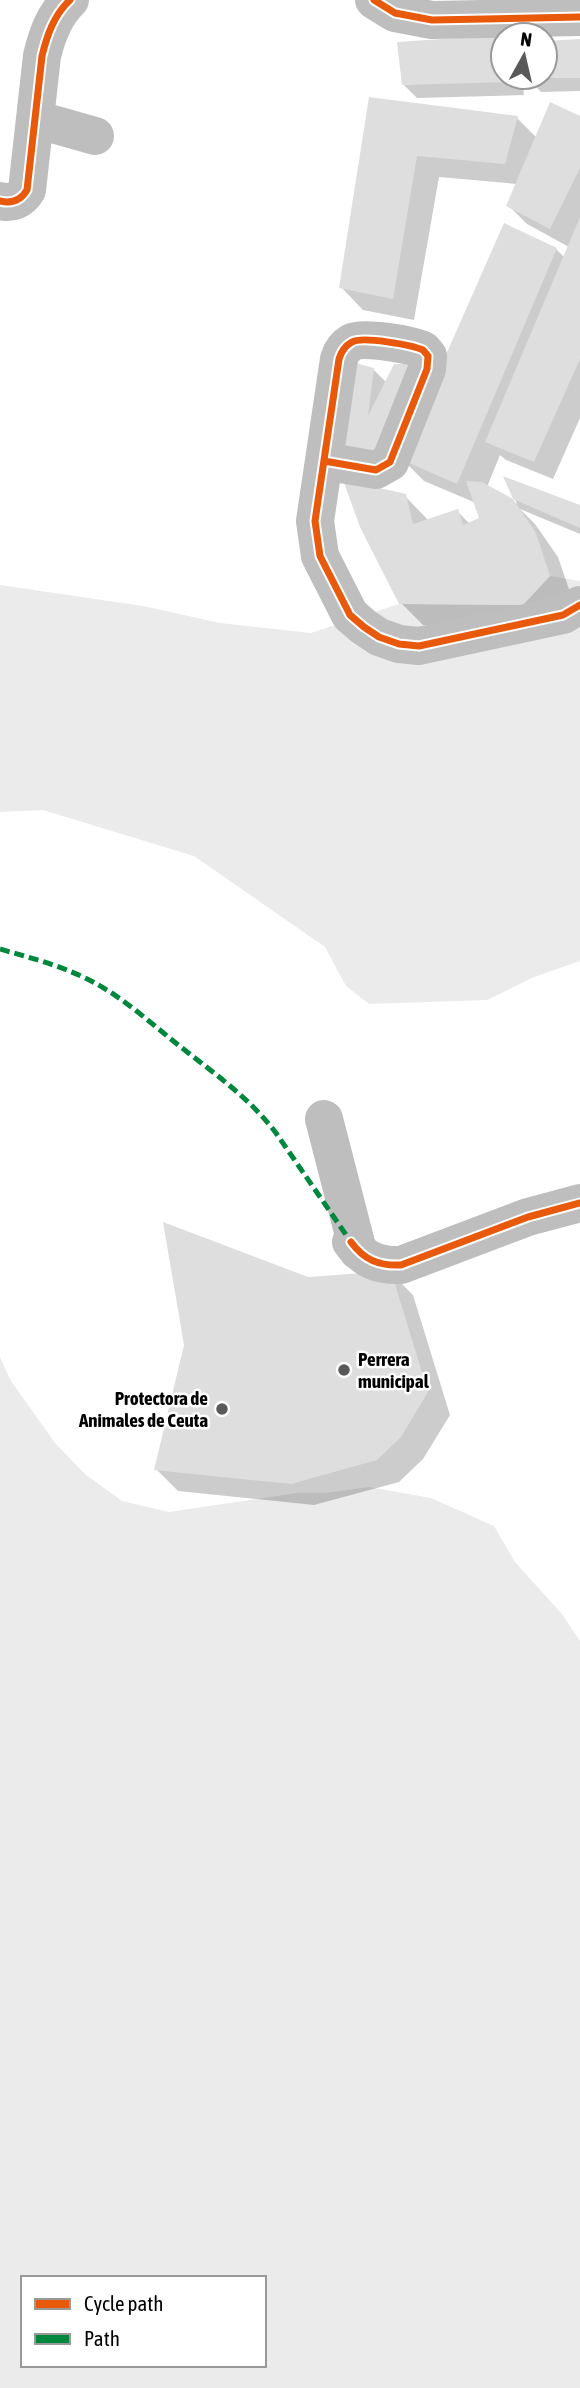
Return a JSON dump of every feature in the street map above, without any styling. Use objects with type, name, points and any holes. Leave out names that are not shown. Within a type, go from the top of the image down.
[{"type":"street","points":[[0,201],[18,200],[27,190],[42,56],[54,20],[70,0]]},
{"type":"street","points":[[374,0],[395,13],[432,20],[580,17]]},
{"type":"street","points":[[35,119],[95,136]]},
{"type":"street","points":[[324,461],[315,521],[320,555],[350,615],[379,637],[398,644],[419,646],[439,643],[563,615],[580,605]]},
{"type":"street","points":[[324,1119],[354,1247],[377,1263],[401,1265],[528,1217],[580,1203]]},
{"type":"shaded area","points":[[550,576],[580,581],[580,961],[534,977],[487,1000],[369,1004],[346,986],[325,947],[194,856],[43,810],[0,812],[0,585],[143,606],[220,623],[311,633],[399,604],[523,605]]},
{"type":"shaded area","points":[[0,1357],[11,1381],[55,1443],[85,1474],[122,1501],[169,1512],[297,1493],[325,1493],[369,1487],[431,1498],[494,1526],[515,1562],[562,1614],[580,1641],[580,2388],[0,2388]]},
{"type":"building","points":[[489,36],[489,83],[402,85],[397,42]]},
{"type":"building","points":[[580,39],[580,78],[559,78],[559,40]]},
{"type":"building","points":[[369,97],[518,116],[505,164],[417,156],[393,299],[339,288]]},
{"type":"building","points":[[550,102],[580,116],[580,168],[550,229],[506,206]]},
{"type":"building","points":[[580,217],[580,359],[534,462],[485,442]]},
{"type":"building","points":[[504,223],[557,248],[457,484],[400,459]]},
{"type":"building","points":[[348,361],[374,368],[368,416],[394,364],[427,364],[387,441],[363,466],[338,451]]},
{"type":"building","points":[[503,476],[580,505],[580,528],[513,499]]},
{"type":"building","points":[[343,480],[406,494],[413,524],[458,509],[463,525],[479,518],[466,481],[482,482],[513,499],[536,533],[550,576],[523,605],[399,604],[360,527]]},
{"type":"building","points":[[163,1222],[308,1277],[391,1271],[428,1392],[401,1437],[377,1460],[291,1484],[154,1470],[184,1345]]},
{"type":"marked path","points":[[0,949],[61,968],[107,990],[230,1086],[276,1133],[351,1242]]},
{"type":"cycle path","points":[[0,201],[16,200],[27,190],[42,56],[52,26],[70,0]]},
{"type":"cycle path","points":[[374,0],[395,13],[432,20],[580,17]]},
{"type":"cycle path","points":[[324,461],[376,470],[390,462],[427,369],[428,356],[423,350],[387,342],[357,340],[345,347],[339,359],[315,521],[320,556],[350,615],[379,637],[399,644],[419,646],[563,615],[580,605]]},
{"type":"cycle path","points":[[351,1242],[373,1261],[401,1265],[528,1217],[580,1203]]},
{"type":"place","name":"Perrera municipal","points":[[344,1370]]},
{"type":"place","name":"Protectora de Animales de Ceuta","points":[[222,1409]]}]
